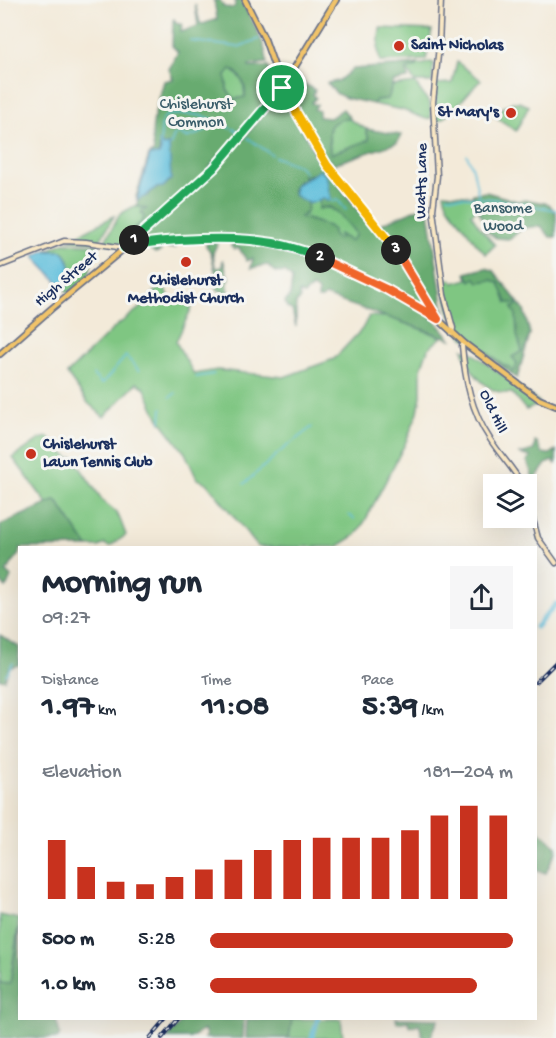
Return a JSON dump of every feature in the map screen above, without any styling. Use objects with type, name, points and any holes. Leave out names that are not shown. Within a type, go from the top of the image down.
[{"type":"main road","points":[[245,0],[265,40],[282,88],[327,165],[393,245],[438,319],[464,343],[532,395],[556,406]]},
{"type":"main road","name":"High Street","points":[[0,354],[214,168],[282,88],[336,0]]},
{"type":"main road","name":"Watts Lane","points":[[441,0],[433,102],[437,176],[432,210],[452,333]]},
{"type":"main road","points":[[0,266],[64,241],[124,248],[162,241],[250,238],[278,244],[324,260],[386,289],[438,319]]},
{"type":"main road","name":"Old Hill","points":[[464,343],[462,346],[465,376],[472,401],[488,437],[515,474]]},
{"type":"main road","points":[[535,528],[538,538],[556,563]]},
{"type":"green space","name":"Chislehurst Common","points":[[214,0],[220,0],[224,7],[232,8],[235,6],[235,0],[241,0],[257,30],[267,63],[249,65],[249,67],[268,67],[277,89],[237,140],[218,157],[204,175],[242,140],[276,100],[285,97],[322,166],[374,227],[428,204],[444,312],[442,316],[439,316],[428,302],[432,313],[428,315],[451,339],[325,296],[318,299],[318,292],[313,288],[304,295],[299,293],[300,300],[296,303],[296,327],[292,310],[287,308],[285,302],[290,296],[292,279],[285,272],[275,272],[268,265],[251,268],[253,258],[247,261],[239,248],[234,249],[231,246],[234,240],[178,239],[171,244],[175,248],[159,245],[161,251],[155,253],[143,243],[141,238],[153,226],[138,237],[133,233],[134,228],[142,222],[144,216],[141,214],[146,209],[136,206],[138,201],[137,199],[136,197],[149,155],[154,151],[152,133],[157,106],[164,81],[173,79],[169,69],[178,52],[172,46],[173,20],[177,24],[182,24],[181,32],[198,26],[195,4],[200,23],[217,19]],"holes":[[[231,69],[242,81],[245,97],[235,99],[227,90],[226,76]],[[160,142],[163,146],[167,145],[171,179],[163,187],[155,188],[148,195],[137,199],[148,159],[159,153]],[[303,173],[305,177],[310,174],[319,196],[319,209],[331,208],[351,228],[356,235],[350,241],[339,234],[339,239],[336,239],[333,230],[328,226],[300,217],[308,207],[307,202],[293,194],[293,189],[303,179]]]},
{"type":"green space","points":[[380,28],[432,30],[426,60],[380,62],[378,49]]},
{"type":"green space","points":[[457,62],[481,80],[454,109],[436,122],[435,84],[452,83]]},
{"type":"green space","points":[[434,63],[432,82],[415,82],[403,65],[424,64]]},
{"type":"green space","points":[[418,64],[416,67],[407,69],[408,79],[393,82],[388,99],[376,100],[373,104],[337,94],[327,83],[338,81],[353,69]]},
{"type":"green space","points":[[231,69],[243,80],[245,97],[235,99],[227,90],[226,76]]},
{"type":"green space","points":[[302,83],[315,90],[313,95],[316,98],[311,103],[317,105],[314,109],[319,111],[319,117],[330,118],[343,109],[350,118],[332,124],[329,132],[330,154],[369,140],[366,129],[401,135],[397,143],[333,164],[330,160],[327,161],[289,97],[288,92],[292,87]]},
{"type":"green space","points":[[415,83],[430,104],[431,118],[426,119],[403,110],[373,104],[376,100],[388,99],[392,86]]},
{"type":"green space","points":[[512,102],[529,106],[516,131],[492,114]]},
{"type":"green space","points":[[342,118],[349,119],[366,129],[369,140],[330,154],[331,123]]},
{"type":"green space","points":[[304,173],[305,177],[310,174],[324,208],[338,213],[351,227],[356,236],[350,241],[339,235],[339,239],[336,239],[320,224],[299,217],[306,214],[306,202],[293,194],[292,188]]},
{"type":"green space","name":"Bansome Wood","points":[[486,192],[517,201],[529,200],[549,204],[556,213],[556,237],[550,237],[541,226],[523,228],[510,239],[496,238],[485,230],[474,199],[473,194]]},
{"type":"green space","points":[[444,193],[473,196],[476,210],[471,214],[495,245],[486,254],[449,208]]},
{"type":"green space","points":[[136,205],[150,208],[137,227],[136,235],[121,246],[104,243],[120,214]]},
{"type":"green space","points":[[114,216],[99,242],[68,240]]},
{"type":"green space","points":[[210,242],[218,242],[213,253],[215,267],[222,267],[223,259],[230,278],[227,284],[230,294],[217,290],[216,284],[220,282],[219,276],[217,278],[212,257],[206,246]]},
{"type":"green space","points":[[64,243],[98,245],[92,258],[89,276],[68,293],[59,282],[66,284],[71,280],[69,260],[63,251],[47,250]]},
{"type":"green space","points":[[486,268],[494,271],[524,310],[530,334],[517,378],[464,338],[455,325],[450,311],[443,281],[451,279],[453,283],[468,279],[466,273]]},
{"type":"green space","points":[[486,268],[494,271],[524,310],[530,334],[517,378],[480,350],[480,347],[505,366],[510,367],[512,371],[515,370],[517,363],[512,357],[522,351],[517,335],[516,315],[512,308],[517,303],[507,303],[499,283],[492,280],[479,282],[475,278],[471,281],[466,273]]},
{"type":"green space","points":[[162,284],[173,303],[184,296],[192,307],[176,342],[194,374],[217,370],[284,377],[334,359],[362,329],[369,316],[388,317],[442,337],[428,349],[421,369],[421,396],[418,412],[405,444],[356,535],[339,546],[257,546],[207,483],[197,479],[185,453],[159,419],[144,387],[137,383],[104,417],[88,403],[67,374],[115,327],[141,307]]},
{"type":"green space","points":[[463,349],[471,352],[539,402],[536,406],[526,410],[512,393],[503,393],[487,386],[474,373]]},
{"type":"green space","points":[[48,437],[70,459],[73,457],[103,501],[114,510],[126,535],[110,546],[105,544],[86,546],[57,501],[48,505],[13,458],[40,439]]},
{"type":"green space","points":[[535,442],[537,442],[542,453],[550,454],[556,450],[556,464],[552,461],[546,464],[537,477],[537,474],[532,474],[527,461],[531,457],[520,454],[534,450]]},
{"type":"green space","points":[[56,500],[87,546],[18,546],[18,555],[6,572],[11,577],[6,588],[0,581],[0,525]]},
{"type":"green space","points":[[0,635],[18,646],[18,665],[9,668],[5,680],[0,679]]},
{"type":"green space","points":[[537,829],[556,846],[546,873],[537,870]]},
{"type":"green space","points":[[0,915],[18,919],[18,926],[10,985],[0,983]]},
{"type":"green space","points":[[18,934],[18,1020],[56,1020],[60,1034],[58,1038],[0,1038],[0,983],[10,984]]},
{"type":"green space","points":[[183,1020],[244,1020],[243,1038],[204,1038],[206,1035],[204,1030],[190,1038],[167,1038]]},
{"type":"green space","points":[[247,1020],[292,1020],[289,1038],[246,1038]]},
{"type":"green space","points":[[277,1020],[341,1020],[343,1038],[272,1038]]},
{"type":"green space","points":[[396,1020],[439,1020],[430,1038],[423,1038],[419,1024],[410,1027],[408,1021],[397,1023]]},
{"type":"water","points":[[159,141],[163,146],[169,145],[171,179],[163,187],[155,188],[137,200],[150,155],[159,155],[161,150]]},
{"type":"water","points":[[320,170],[327,179],[331,197],[328,201],[323,198],[315,202],[308,202],[294,194],[295,185]]},
{"type":"water","points":[[46,250],[62,251],[65,254],[71,272],[68,285],[58,282],[35,258],[35,255]]},
{"type":"waterway","points":[[190,41],[238,47],[259,39]]},
{"type":"waterway","points":[[160,145],[162,120],[167,115],[198,115],[218,122]]},
{"type":"waterway","points":[[170,146],[174,136],[178,133],[186,138],[218,123],[230,128]]},
{"type":"waterway","points":[[233,129],[240,132]]},
{"type":"waterway","points":[[248,138],[272,155]]},
{"type":"waterway","points":[[467,155],[473,169],[479,198]]},
{"type":"waterway","points":[[275,157],[299,166],[305,173]]},
{"type":"waterway","points":[[447,196],[494,199],[556,210]]},
{"type":"waterway","points":[[330,199],[334,201],[337,199],[346,210]]},
{"type":"waterway","points":[[93,375],[102,384],[126,356],[139,371]]},
{"type":"waterway","points":[[196,377],[214,374]]},
{"type":"waterway","points":[[170,397],[176,393]]},
{"type":"waterway","points":[[161,422],[162,408]]},
{"type":"waterway","points":[[244,484],[312,427]]},
{"type":"waterway","points":[[349,515],[354,519]]},
{"type":"waterway","points":[[537,626],[556,604]]},
{"type":"waterway","points":[[6,675],[13,663]]},
{"type":"waterway","points":[[312,1038],[317,1020]]},
{"type":"railway","points":[[537,681],[556,662]]},
{"type":"railway","points":[[150,1038],[165,1020]]},
{"type":"railway","points":[[162,1038],[177,1020]]},
{"type":"place","name":"Saint Nicholas","points":[[399,46]]},
{"type":"place","name":"St Mary's","points":[[511,113]]},
{"type":"place","name":"Chislehurst Methodist Church","points":[[186,262]]},
{"type":"place","name":"Chislehurst Lawn Tennis Club","points":[[31,454]]},
{"type":"route","points":[[282,88],[320,155],[353,200],[393,245],[438,319],[386,289],[314,255],[278,244],[250,238],[229,237],[162,241],[124,248],[214,168],[282,88]]}]
